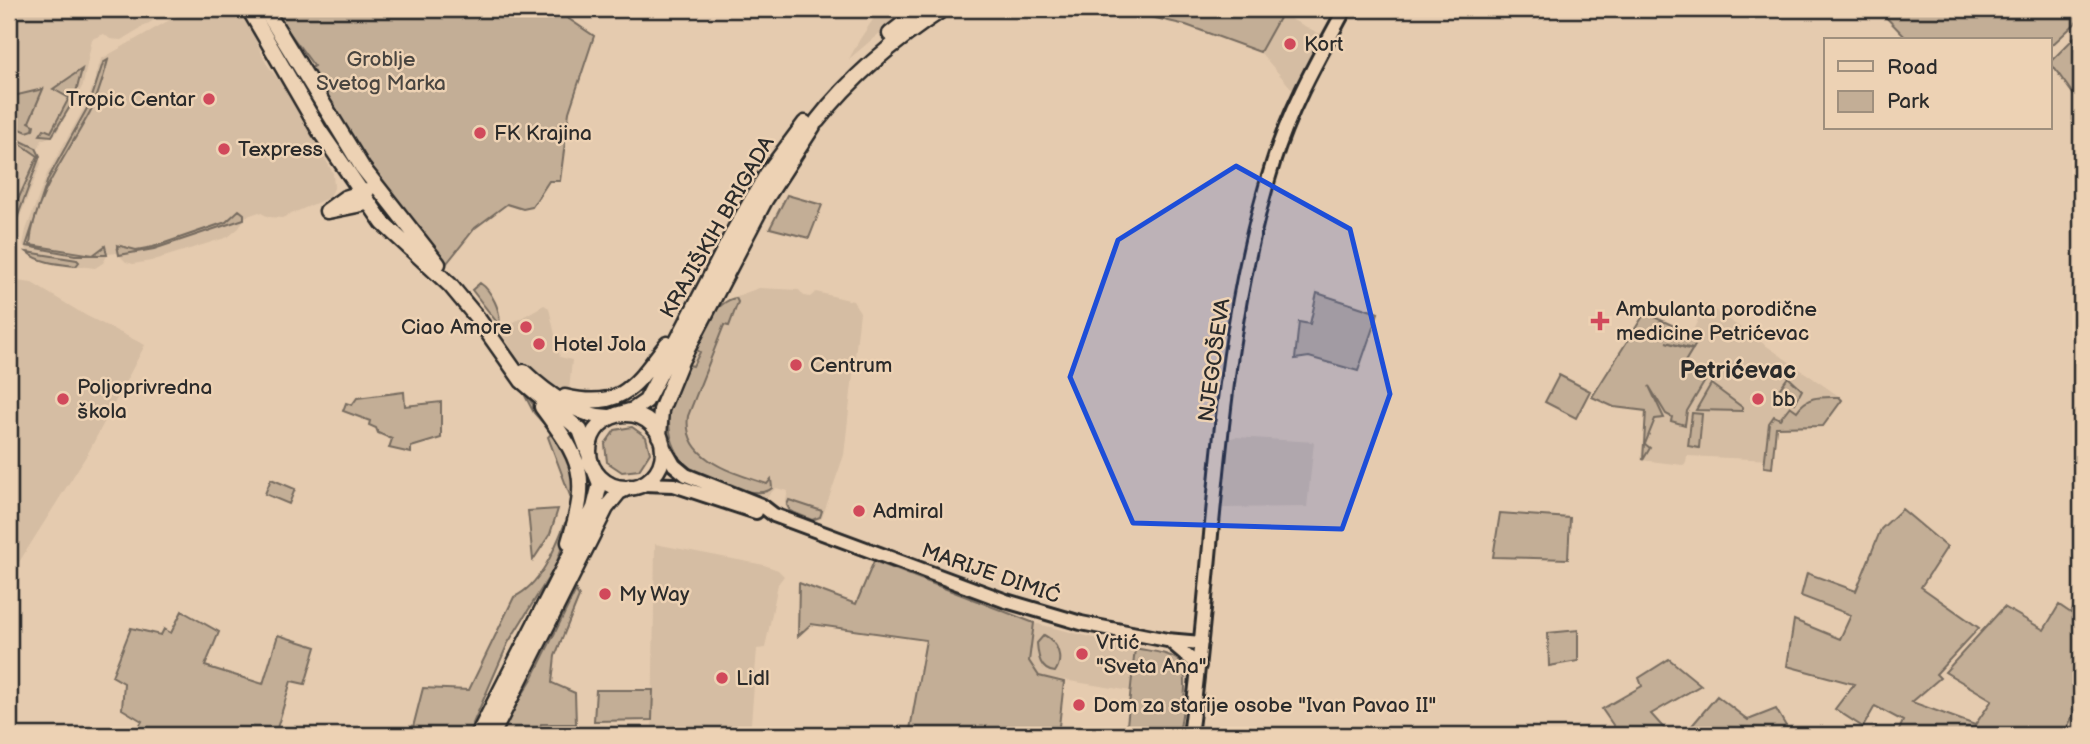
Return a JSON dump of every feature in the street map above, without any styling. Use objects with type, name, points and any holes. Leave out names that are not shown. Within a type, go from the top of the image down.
[{"type":"main road","points":[[248,9],[339,163],[364,198],[391,234],[450,285],[479,320],[568,442],[581,474],[577,513],[559,575]]},
{"type":"main road","points":[[265,9],[379,190],[429,255],[482,309],[525,373],[549,392],[586,413],[637,416],[654,427],[661,440],[659,468],[636,486],[619,492],[606,508],[492,735]]},
{"type":"main road","name":"KRAJIŠKIH BRIGADA","points":[[614,416],[633,410],[646,401],[683,324],[767,174],[855,64],[922,9]]},
{"type":"main road","name":"KRAJIŠKIH BRIGADA","points":[[661,440],[661,410],[681,361],[765,200],[811,122],[851,80],[901,36],[943,9]]},
{"type":"main road","points":[[339,163],[339,190],[327,211],[379,190]]},
{"type":"main road","points":[[549,392],[592,401],[621,395],[648,373],[683,324]]},
{"type":"main road","points":[[478,735],[598,498],[600,484],[580,430],[522,381]]},
{"type":"main road","points":[[589,454],[595,430],[614,416]]},
{"type":"main road","points":[[594,470],[609,484],[636,486]]},
{"type":"street","name":"NJEGOŠEVA","points":[[1190,735],[1230,366],[1260,210],[1272,164],[1293,108],[1345,9]]},
{"type":"street","name":"MARIJE DIMIĆ","points":[[661,440],[674,465],[685,475],[761,505],[774,515]]},
{"type":"street","name":"MARIJE DIMIĆ","points":[[636,486],[674,485],[762,514],[774,515],[1006,601],[1080,623],[1167,640],[1201,643]]},
{"type":"street","points":[[1167,640],[1199,666]]},
{"type":"highlighted area","points":[[1236,166],[1350,229],[1390,394],[1342,529],[1133,523],[1070,377],[1118,240]]},
{"type":"shaded area","points":[[9,9],[172,9],[121,40],[110,39],[104,34],[92,39],[83,85],[56,134],[42,140],[38,149],[41,164],[9,244]]},
{"type":"shaded area","points":[[189,9],[242,9],[266,63],[289,94],[333,173],[334,188],[330,197],[282,218],[269,217],[259,212],[245,217],[239,228],[228,237],[151,261],[133,264],[126,262],[117,253],[108,254],[103,263],[95,268],[62,264],[32,256],[23,245],[26,230],[47,174],[88,101],[101,59]]},
{"type":"shaded area","points":[[880,9],[908,9],[849,59],[860,39]]},
{"type":"shaded area","points":[[1281,14],[1324,36],[1298,86],[1292,89],[1260,52]]},
{"type":"shaded area","name":"Poljoprivredna škola","points":[[9,280],[32,283],[85,315],[145,345],[88,453],[9,578]]},
{"type":"shaded area","points":[[759,288],[799,290],[804,296],[810,297],[816,292],[853,301],[860,312],[844,455],[822,518],[815,522],[788,511],[785,505],[788,491],[776,488],[768,496],[747,496],[685,468],[664,423],[681,377],[697,350],[703,327],[729,299]]},
{"type":"shaded area","points":[[1706,304],[1843,399],[1823,426],[1776,427],[1772,460],[1687,456],[1683,465],[1641,460],[1646,411],[1614,407],[1592,397],[1645,313],[1691,334]]},
{"type":"shaded area","points":[[544,305],[549,308],[560,357],[572,360],[569,391],[547,383],[523,367],[500,330]]},
{"type":"shaded area","points":[[1235,437],[1314,442],[1307,507],[1220,508],[1226,445],[1228,439]]},
{"type":"shaded area","points":[[655,544],[764,565],[778,570],[784,576],[778,584],[765,648],[757,649],[750,735],[652,735]]},
{"type":"shaded area","name":"Vrtić \"Sveta Ana\"","points":[[1034,623],[1135,648],[1131,691],[1039,676],[1029,661]]},
{"type":"shaded area","points":[[541,723],[576,724],[574,735],[538,735]]},
{"type":"green space","name":"Groblje Svetog Marka","points":[[272,9],[554,9],[594,36],[569,112],[560,181],[549,181],[532,207],[523,209],[507,204],[475,228],[447,263],[370,167],[322,96],[311,68],[314,66]]},
{"type":"green space","points":[[1116,9],[1284,9],[1260,52],[1186,25]]},
{"type":"green space","points":[[1878,9],[2081,9],[2081,18],[2052,45],[2052,38],[1906,38]]},
{"type":"green space","points":[[2081,31],[2081,105],[2052,65],[2052,60]]},
{"type":"green space","points":[[108,60],[93,106],[39,206],[48,179],[90,103],[103,63]]},
{"type":"green space","points":[[82,69],[74,100],[52,136],[40,135],[44,129],[51,132],[69,98],[53,89]]},
{"type":"green space","points":[[43,89],[29,122],[34,125],[33,130],[27,132],[9,124],[9,97]]},
{"type":"green space","points":[[19,140],[36,148],[40,156],[13,229],[9,227],[9,219],[38,156],[19,143],[17,147],[11,145]]},
{"type":"green space","points":[[787,195],[822,205],[809,238],[770,228]]},
{"type":"green space","points":[[239,210],[244,214],[244,219],[154,249],[119,255],[117,245],[136,250],[153,247],[226,222]]},
{"type":"green space","points":[[36,217],[30,245],[93,255],[75,255],[26,246]]},
{"type":"green space","points":[[105,246],[107,255],[93,255]]},
{"type":"green space","points":[[27,252],[79,262],[76,266],[50,262]]},
{"type":"green space","points":[[480,283],[495,302],[499,325],[472,290]]},
{"type":"green space","points":[[1317,293],[1378,313],[1358,371],[1309,357],[1295,359],[1299,322],[1310,324]]},
{"type":"green space","points":[[736,298],[738,302],[729,326],[724,325],[688,416],[688,431],[693,444],[713,462],[767,484],[771,479],[772,488],[765,491],[743,491],[696,473],[685,464],[678,453],[669,423],[665,421],[669,399],[689,365],[693,366],[710,318],[728,300]]},
{"type":"green space","points":[[1645,313],[1690,333],[1688,339],[1697,342],[1693,349],[1666,342],[1692,350],[1683,365],[1705,381],[1687,411],[1685,425],[1671,421],[1672,417],[1666,414],[1649,386],[1664,418],[1655,419],[1645,444],[1650,448],[1643,460],[1646,411],[1614,407],[1592,397]]},
{"type":"green space","points":[[1559,375],[1590,391],[1576,418],[1545,402]]},
{"type":"green space","points":[[1788,377],[1802,390],[1795,403],[1778,391]]},
{"type":"green space","points":[[1711,384],[1742,407],[1742,411],[1696,410]]},
{"type":"green space","points":[[522,390],[563,443],[573,465],[574,509],[570,508],[572,501],[548,437],[552,433],[534,413]]},
{"type":"green space","points":[[404,392],[405,406],[441,402],[441,438],[411,447],[411,453],[389,448],[392,439],[378,433],[376,428],[369,425],[370,421],[343,411],[346,403],[352,405],[357,398]]},
{"type":"green space","points":[[1839,397],[1842,400],[1823,426],[1776,427],[1772,468],[1764,467],[1769,423],[1774,416],[1780,419],[1790,406],[1797,411],[1815,398]]},
{"type":"green space","points":[[1692,413],[1702,414],[1699,448],[1688,446]]},
{"type":"green space","points":[[632,427],[646,437],[650,453],[639,470],[622,472],[607,462],[605,444],[615,430]]},
{"type":"green space","points":[[271,479],[295,489],[289,504],[265,494]]},
{"type":"green space","points":[[789,500],[822,511],[820,517],[812,520],[790,511],[787,505]]},
{"type":"green space","points":[[558,509],[550,534],[533,560],[528,511]]},
{"type":"green space","points":[[1902,509],[1947,547],[1921,587],[1979,628],[1936,674],[1940,678],[1912,702],[1975,725],[1992,700],[1945,672],[2004,607],[2044,630],[2059,605],[2071,613],[2081,596],[2081,698],[2064,735],[1897,735],[1903,721],[1875,706],[1863,727],[1835,709],[1854,684],[1787,666],[1794,620],[1840,639],[1851,615],[1801,596],[1807,573],[1856,591],[1881,529]]},
{"type":"green space","points":[[1500,513],[1570,518],[1568,559],[1493,557]]},
{"type":"green space","points":[[565,523],[570,524],[555,567],[508,643],[468,735],[411,735],[423,688],[469,690],[514,597],[532,584],[539,575],[552,554]]},
{"type":"green space","points":[[874,561],[1034,623],[1029,661],[1039,676],[1064,682],[1058,735],[909,735],[926,640],[811,624],[798,636],[799,583],[856,604]]},
{"type":"green space","points":[[576,590],[579,597],[555,656],[552,683],[575,693],[576,724],[541,724],[538,735],[498,735],[533,677]]},
{"type":"green space","points":[[182,611],[219,632],[205,666],[263,684],[278,635],[316,647],[305,684],[291,681],[275,735],[134,735],[142,721],[122,709],[124,683],[112,676],[131,628],[161,635],[164,629],[171,633]]},
{"type":"green space","points":[[1578,630],[1578,661],[1549,666],[1548,633]]},
{"type":"green space","points":[[1044,635],[1053,642],[1058,651],[1059,662],[1055,672],[1046,669],[1039,658],[1037,643]]},
{"type":"green space","points":[[1135,648],[1168,655],[1178,660],[1182,666],[1185,684],[1179,735],[1126,735]]},
{"type":"green space","points":[[1669,659],[1701,685],[1651,714],[1670,735],[1620,735],[1602,709],[1642,686],[1639,678]]},
{"type":"green space","points":[[596,690],[653,690],[652,720],[594,721]]},
{"type":"green space","points":[[1717,696],[1748,720],[1776,709],[1790,733],[1684,735]]},
{"type":"waterway","points":[[2073,38],[2081,48]]},
{"type":"place","name":"Kort","points":[[1290,44]]},
{"type":"place","name":"Tropic Centar","points":[[209,99]]},
{"type":"place","name":"FK Krajina","points":[[480,133]]},
{"type":"place","name":"Texpress","points":[[224,149]]},
{"type":"place","name":"Ambulanta porodične medicine Petrićevac","points":[[1600,321]]},
{"type":"place","name":"Ciao Amore","points":[[526,327]]},
{"type":"place","name":"Hotel Jola","points":[[539,344]]},
{"type":"place","name":"Centrum","points":[[796,365]]},
{"type":"place","name":"Poljoprivredna škola","points":[[63,399]]},
{"type":"place","name":"bb","points":[[1758,399]]},
{"type":"place","name":"Admiral","points":[[859,511]]},
{"type":"place","name":"My Way","points":[[605,594]]},
{"type":"place","name":"Vrtić \"Sveta Ana\"","points":[[1082,654]]},
{"type":"place","name":"Lidl","points":[[722,678]]},
{"type":"place","name":"Dom za starije osobe \"Ivan Pavao II\"","points":[[1079,705]]},
{"type":"district","name":"Petrićevac","points":[[1738,370]]}]
